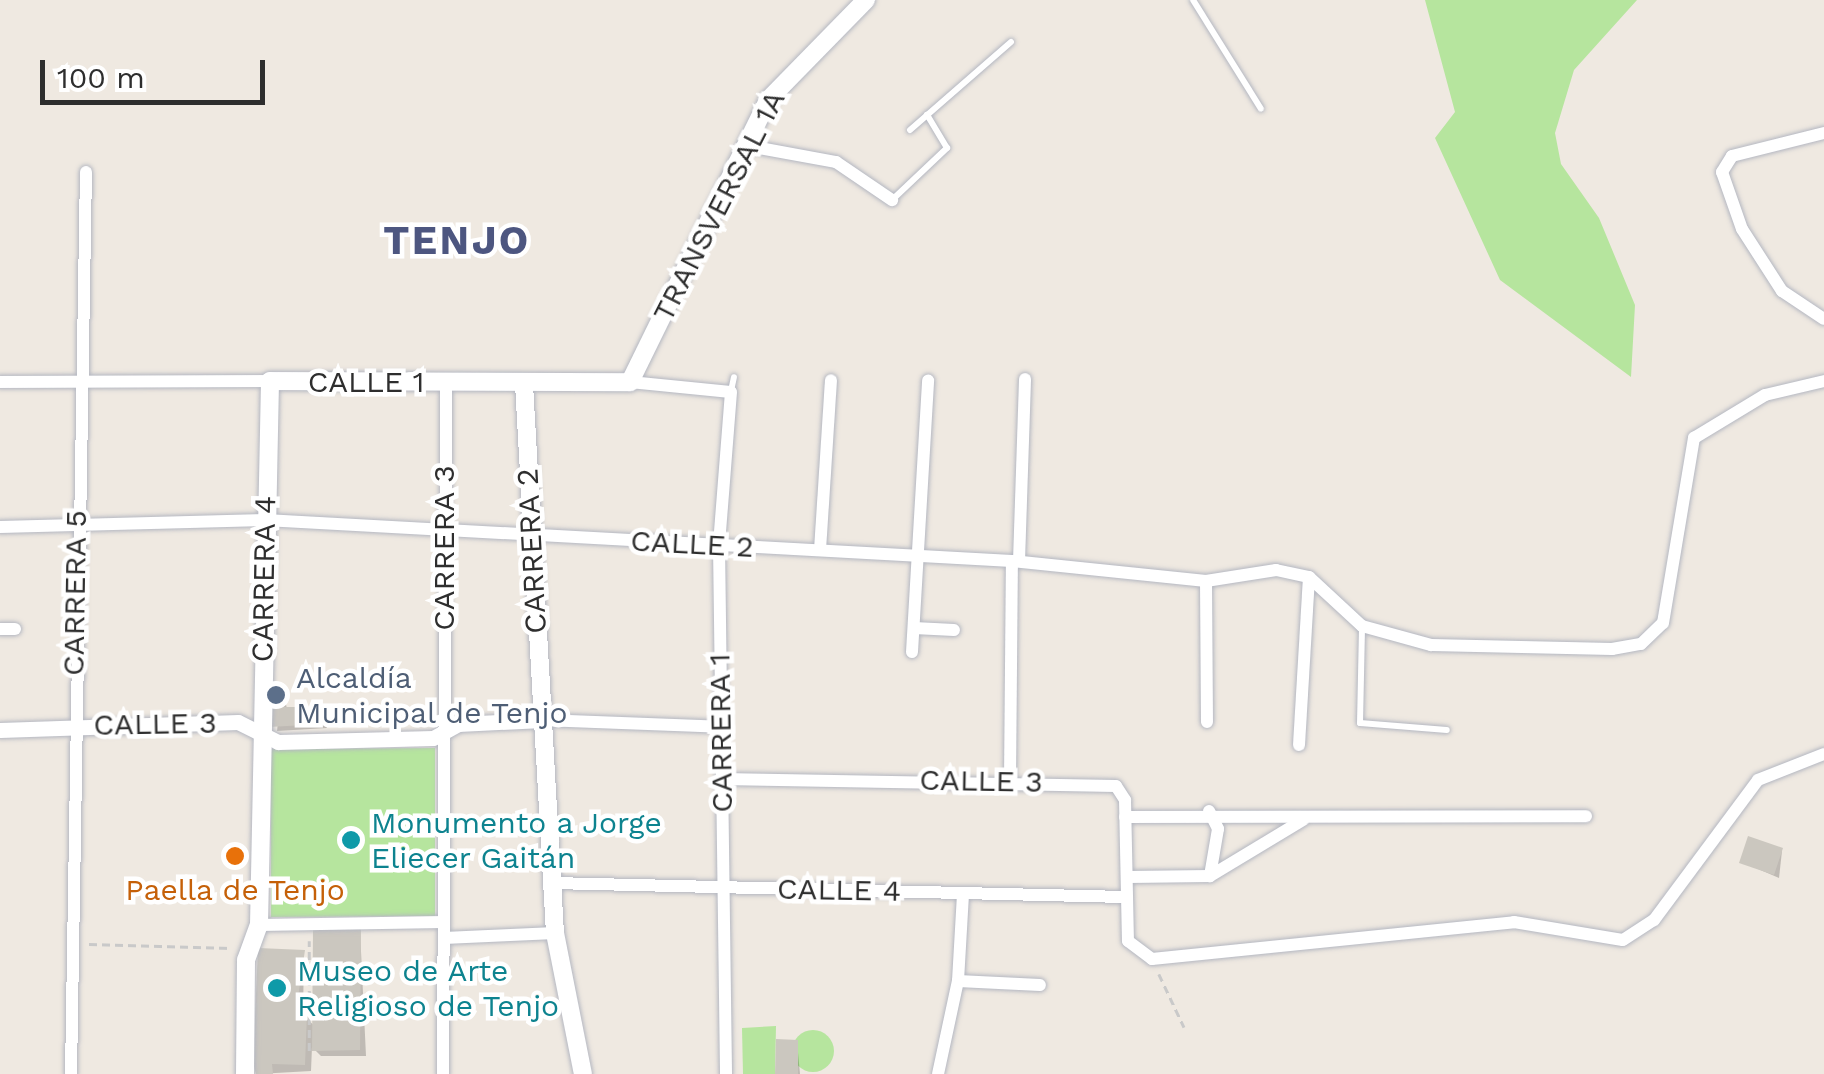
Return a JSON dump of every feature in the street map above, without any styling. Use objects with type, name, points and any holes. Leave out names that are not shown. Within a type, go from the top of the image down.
[{"type":"main road","name":"TRANSVERSAL 1A","points":[[630,382],[744,145],[788,73],[866,0]]},
{"type":"main road","name":"CALLE 1","points":[[270,382],[630,382]]},
{"type":"main road","name":"CARRERA 4","points":[[246,1074],[249,949],[258,925],[270,382]]},
{"type":"main road","name":"CARRERA 2","points":[[524,384],[529,535],[555,932],[583,1074]]},
{"type":"street","points":[[1824,133],[1732,156],[1722,172],[1742,230],[1782,291],[1824,318]]},
{"type":"street","points":[[744,145],[836,162],[892,200]]},
{"type":"street","name":"CARRERA 5","points":[[71,1074],[76,528],[86,172]]},
{"type":"street","points":[[1010,781],[1025,379]]},
{"type":"street","points":[[820,550],[831,380]]},
{"type":"street","points":[[912,652],[928,380]]},
{"type":"street","points":[[1308,578],[1362,626],[1471,651],[1641,644],[1672,597],[1677,509],[1694,438],[1765,395],[1824,381]]},
{"type":"street","name":"CALLE 1","points":[[0,382],[270,382]]},
{"type":"street","name":"CARRERA 3","points":[[444,1074],[446,382]]},
{"type":"street","name":"CALLE 1","points":[[630,382],[731,392]]},
{"type":"street","name":"CARRERA 1","points":[[726,1074],[719,545],[731,392]]},
{"type":"street","name":"CALLE 2","points":[[0,528],[266,520],[1016,561],[1206,581],[1276,570],[1308,578]]},
{"type":"street","points":[[1299,746],[1308,578]]},
{"type":"street","points":[[1206,581],[1207,722]]},
{"type":"street","points":[[914,628],[954,630]]},
{"type":"street","name":"CALLE 3","points":[[0,730],[238,722],[278,742],[542,720],[721,727]]},
{"type":"street","points":[[1586,816],[1305,819],[1209,810],[1125,817],[1130,949],[1152,959],[1514,922],[1639,934],[1734,802],[1758,780],[1824,754]]},
{"type":"street","name":"CALLE 3","points":[[722,779],[1010,781],[1120,788],[1125,817]]},
{"type":"street","points":[[1209,810],[1218,830],[1210,876]]},
{"type":"street","points":[[1128,877],[1210,876],[1305,819]]},
{"type":"street","name":"CALLE 4","points":[[552,883],[1126,897]]},
{"type":"street","points":[[938,1074],[958,981],[963,894]]},
{"type":"street","points":[[258,925],[444,922]]},
{"type":"street","points":[[444,938],[555,932]]},
{"type":"street","points":[[958,981],[1040,984]]},
{"type":"lane","points":[[1194,0],[1261,109]]},
{"type":"lane","points":[[910,130],[1011,42]]},
{"type":"lane","points":[[892,200],[946,148],[927,115]]},
{"type":"lane","points":[[731,392],[734,377]]},
{"type":"lane","points":[[1362,626],[1360,723],[1372,731],[1447,730]]},
{"type":"path","points":[[309,924],[309,1050]]},
{"type":"path","points":[[72,944],[249,949]]},
{"type":"path","points":[[1152,959],[1184,1027]]},
{"type":"green space","points":[[1425,0],[1637,0],[1574,70],[1555,133],[1561,164],[1599,218],[1635,305],[1631,377],[1500,280],[1435,138],[1455,112]]},
{"type":"green space","points":[[435,748],[435,916],[271,917],[271,749]]},
{"type":"green space","points":[[776,1026],[775,1074],[743,1074],[742,1028]]},
{"type":"green space","points":[[813,1030],[828,1036],[834,1051],[828,1066],[813,1072],[798,1066],[792,1051],[798,1036]]},
{"type":"building","name":"Alcaldía Municipal de Tenjo","points":[[268,683],[283,684],[283,707],[324,707],[323,724],[269,727]]},
{"type":"building","points":[[1748,836],[1783,848],[1774,875],[1739,863]]},
{"type":"building","points":[[361,928],[360,1050],[312,1051],[313,930]]},
{"type":"building","name":"Museo de Arte Religioso de Tenjo","points":[[258,948],[305,950],[296,1011],[307,1014],[305,1065],[272,1064],[273,1074],[256,1074],[253,1063]]},
{"type":"building","points":[[776,1039],[798,1040],[798,1074],[775,1074]]},
{"type":"place","name":"Alcaldía Municipal de Tenjo","points":[[276,695]]},
{"type":"place","name":"Monumento a Jorge Eliecer Gaitán","points":[[351,840]]},
{"type":"place","name":"Paella de Tenjo","points":[[235,856]]},
{"type":"place","name":"Museo de Arte Religioso de Tenjo","points":[[277,988]]},
{"type":"district","name":"TENJO","points":[[457,241]]}]
